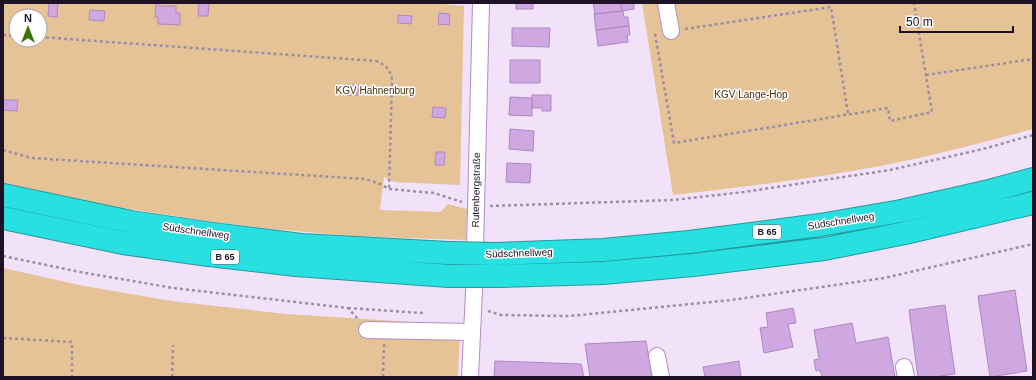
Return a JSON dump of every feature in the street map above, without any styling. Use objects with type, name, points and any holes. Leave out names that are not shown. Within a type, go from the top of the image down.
[{"type":"highway","name":"Südschnellweg","points":[[3,195],[131,222],[301,245],[448,253],[497,254],[603,250],[689,242],[820,225],[901,211],[985,192],[1033,179]]},
{"type":"highway","name":"B 65","points":[[3,218],[123,243],[209,255],[296,265],[449,276],[500,276],[603,273],[678,267],[824,248],[905,233],[1033,203]]},
{"type":"street","name":"Rutenbergstraße","points":[[470,377],[481,3]]},
{"type":"street","points":[[666,3],[671,31]]},
{"type":"street","points":[[367,330],[472,332]]},
{"type":"street","points":[[657,356],[661,377]]},
{"type":"path","points":[[848,114],[831,7],[655,34],[674,143],[888,108],[890,121],[932,112],[914,3]]},
{"type":"path","points":[[48,38],[376,61],[385,65],[390,71],[392,80],[389,189]]},
{"type":"path","points":[[926,75],[1033,59]]},
{"type":"path","points":[[3,150],[32,158],[365,179],[389,189],[434,193],[475,206],[505,206],[672,200],[744,192],[890,170],[983,149],[1033,135]]},
{"type":"path","points":[[473,305],[501,315],[570,316],[732,300],[884,278],[1033,244]]},
{"type":"path","points":[[3,256],[80,272],[173,288],[348,308],[422,313],[422,331]]},
{"type":"path","points":[[348,308],[367,330]]},
{"type":"path","points":[[383,377],[385,330]]},
{"type":"path","points":[[3,338],[72,342],[72,377]]},
{"type":"path","points":[[172,377],[173,346]]},
{"type":"green space","name":"KGV Hahnenburg","points":[[3,3],[431,3],[464,6],[460,185],[394,182],[384,177],[380,210],[441,212],[448,204],[467,209],[466,240],[353,236],[272,229],[207,221],[90,203],[3,184]]},
{"type":"green space","name":"KGV Lange-Hop","points":[[642,3],[1033,3],[1033,129],[919,158],[854,171],[751,186],[673,195]]},
{"type":"green space","points":[[3,268],[79,285],[171,301],[286,314],[460,325],[458,377],[3,377]]},
{"type":"building","points":[[49,3],[58,3],[57,17],[48,16]]},
{"type":"building","points":[[156,3],[160,3],[160,6],[176,6],[176,13],[180,13],[180,25],[158,24],[158,17],[155,17]]},
{"type":"building","points":[[199,3],[209,3],[208,16],[198,16]]},
{"type":"building","points":[[516,3],[533,3],[533,9],[516,9]]},
{"type":"building","points":[[593,3],[621,3],[622,11],[595,14]]},
{"type":"building","points":[[621,3],[634,3],[634,9],[622,11]]},
{"type":"building","points":[[90,10],[105,11],[104,21],[89,20]]},
{"type":"building","points":[[623,11],[624,17],[628,17],[629,26],[596,30],[594,14]]},
{"type":"building","points":[[439,13],[450,14],[449,25],[438,24]]},
{"type":"building","points":[[398,15],[412,16],[411,24],[398,23]]},
{"type":"building","points":[[629,26],[630,35],[627,35],[628,42],[598,46],[596,30]]},
{"type":"building","points":[[512,28],[550,28],[549,47],[512,46]]},
{"type":"building","points":[[510,60],[540,60],[540,83],[510,83]]},
{"type":"building","points":[[347,85],[359,85],[358,95],[347,95]]},
{"type":"building","points":[[532,95],[551,95],[551,111],[542,111],[542,108],[532,108]]},
{"type":"building","points":[[510,97],[532,98],[532,116],[509,115]]},
{"type":"building","points":[[4,100],[18,100],[17,111],[3,110]]},
{"type":"building","points":[[433,107],[446,108],[445,118],[432,117]]},
{"type":"building","points":[[510,129],[534,131],[533,151],[509,149]]},
{"type":"building","points":[[436,152],[445,152],[444,165],[435,165]]},
{"type":"building","points":[[507,163],[531,164],[530,183],[506,182]]},
{"type":"building","points":[[1015,290],[1027,371],[990,377],[978,296]]},
{"type":"building","points":[[945,305],[955,374],[933,377],[918,377],[909,310]]},
{"type":"building","points":[[793,308],[796,323],[788,324],[793,347],[764,353],[760,328],[768,327],[766,313]]},
{"type":"building","points":[[852,323],[856,343],[888,337],[895,377],[822,377],[820,370],[816,371],[814,360],[819,359],[814,330]]},
{"type":"building","points":[[646,341],[652,377],[590,377],[585,344]]},
{"type":"building","points":[[495,361],[581,364],[584,377],[494,377]]},
{"type":"building","points":[[739,361],[741,377],[705,377],[703,367]]}]
